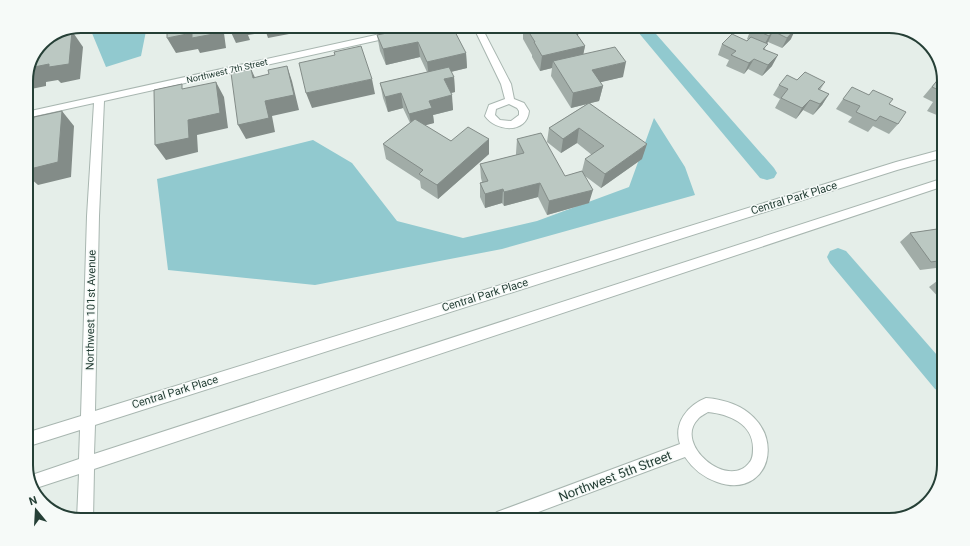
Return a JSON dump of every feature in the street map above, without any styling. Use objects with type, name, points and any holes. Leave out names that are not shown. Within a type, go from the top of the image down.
[{"type":"street","name":"Northwest 7th Street","points":[[33,114],[396,33]]},
{"type":"street","points":[[480,33],[506,84],[510,102]]},
{"type":"street","name":"Northwest 101st Avenue","points":[[85,513],[88,463],[93,216],[98,100]]},
{"type":"street","name":"Central Park Place","points":[[33,438],[896,166],[937,155]]},
{"type":"street","points":[[36,480],[937,184]]},
{"type":"street","points":[[706,405],[724,406],[740,413],[750,422],[757,433],[761,445],[760,458],[755,469],[745,476],[733,479],[719,477],[706,471],[695,461],[688,448],[685,437],[686,426],[690,416],[697,409],[706,405]]},
{"type":"street","name":"Northwest 5th Street","points":[[516,513],[688,448]]},
{"type":"water","points":[[92,33],[146,33],[141,56],[106,67]]},
{"type":"water","points":[[654,118],[685,167],[695,195],[502,249],[315,285],[168,270],[157,179],[313,140],[352,163],[397,221],[463,238],[537,221],[629,187]]},
{"type":"building","points":[[167,33],[192,33],[167,38]]},
{"type":"building","points":[[192,33],[219,33],[192,38]]},
{"type":"building","points":[[387,33],[456,33],[466,53],[427,62],[418,42],[383,49],[377,35]]},
{"type":"building","points":[[529,33],[576,33],[585,46],[542,56]]},
{"type":"building","points":[[763,33],[771,33],[769,36]]},
{"type":"building","points":[[777,33],[792,33],[787,38]]},
{"type":"building","points":[[72,34],[69,64],[49,67],[49,64],[36,67],[38,60],[49,45],[57,39]]},
{"type":"building","points":[[732,34],[747,41],[751,37],[768,44],[763,49],[778,55],[768,65],[754,59],[749,63],[731,55],[736,51],[722,44]]},
{"type":"building","points":[[361,46],[372,79],[306,93],[299,63],[335,55],[334,52]]},
{"type":"building","points":[[615,47],[626,62],[592,70],[603,86],[573,93],[553,61]]},
{"type":"building","points":[[287,66],[294,95],[265,101],[269,118],[238,125],[231,73],[251,69],[253,78],[269,74],[268,70]]},
{"type":"building","points":[[449,67],[454,77],[444,79],[452,95],[429,101],[432,108],[409,114],[401,93],[385,97],[380,83]]},
{"type":"building","points":[[805,72],[825,82],[818,89],[829,94],[820,104],[810,100],[802,108],[781,98],[788,89],[779,85],[787,75],[797,80]]},
{"type":"building","points":[[937,81],[937,89],[932,87]]},
{"type":"building","points":[[216,82],[220,113],[188,120],[189,138],[155,145],[154,90],[182,84],[182,89]]},
{"type":"building","points":[[852,87],[869,95],[873,90],[893,99],[889,104],[906,112],[898,124],[880,116],[876,121],[856,112],[860,106],[843,99]]},
{"type":"building","points":[[589,103],[647,144],[605,174],[585,159],[604,146],[579,128],[563,139],[549,128]]},
{"type":"building","points":[[62,111],[58,162],[33,168],[33,123],[34,117]]},
{"type":"building","points":[[415,119],[451,141],[468,127],[489,139],[437,185],[419,174],[423,170],[383,144]]},
{"type":"building","points":[[541,133],[565,176],[582,171],[593,190],[549,201],[540,183],[504,192],[503,189],[485,194],[480,183],[488,181],[480,164],[524,153],[517,139]]},
{"type":"building","points":[[937,229],[937,261],[931,262],[910,233]]},
{"type":"waterway","points":[[647,33],[767,173]]},
{"type":"waterway","points":[[838,257],[937,373]]}]
